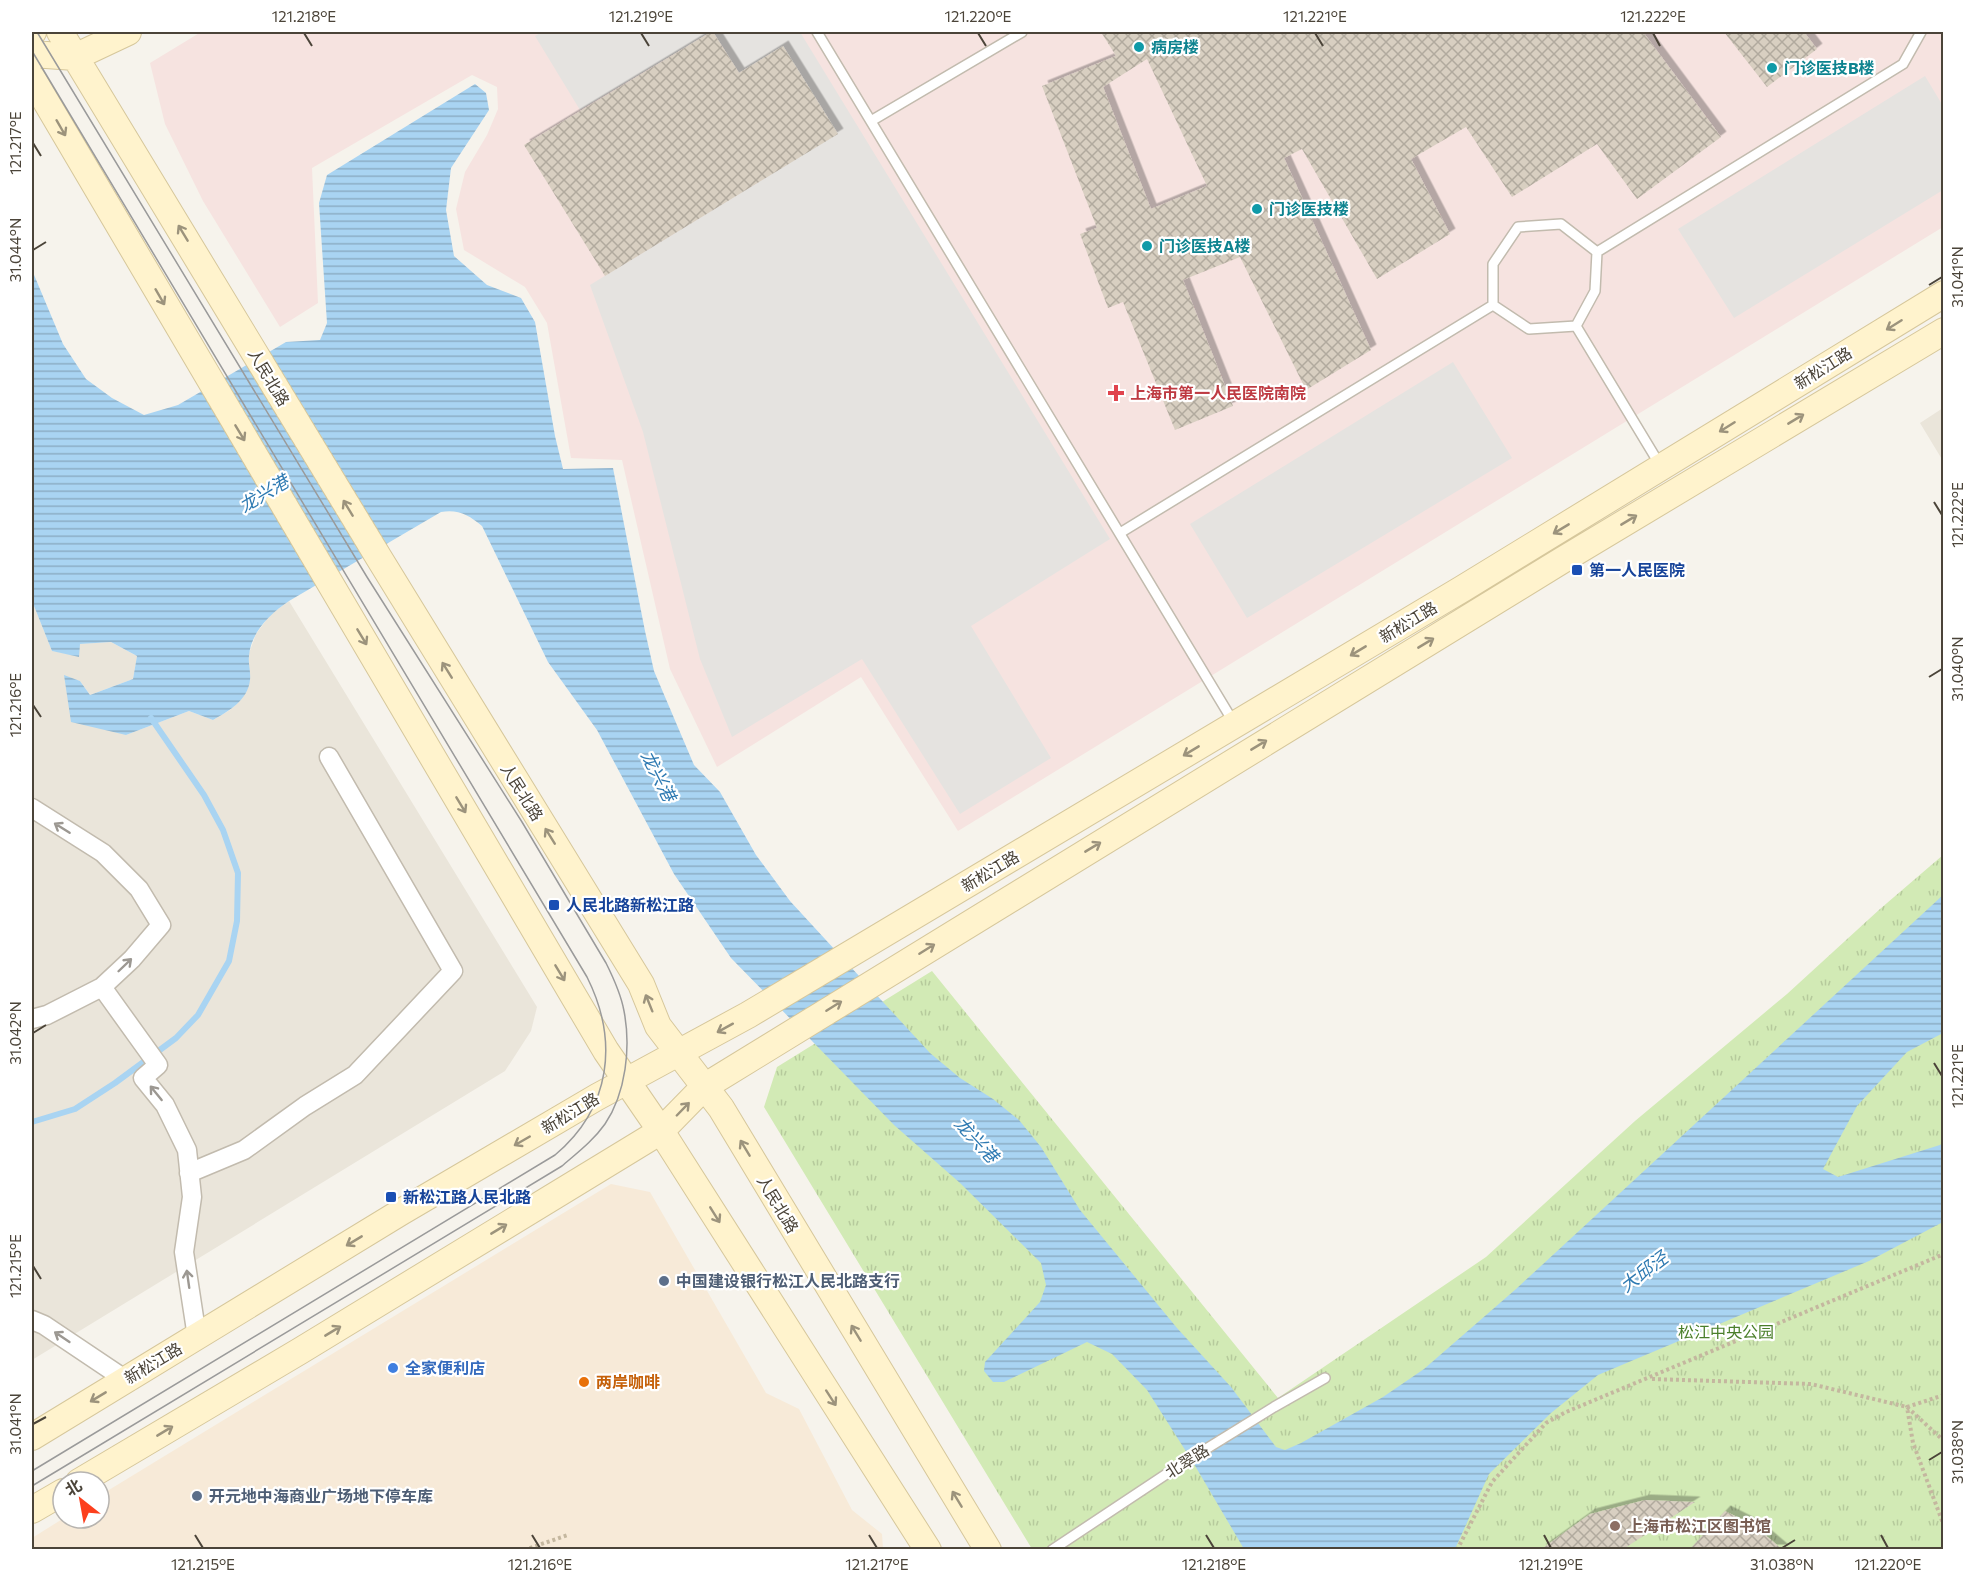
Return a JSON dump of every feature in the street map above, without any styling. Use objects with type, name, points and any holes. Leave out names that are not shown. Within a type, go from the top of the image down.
[{"type":"main road","name":"人民北路","points":[[60,32],[641,984],[658,1026],[727,1119],[988,1550]]},
{"type":"main road","points":[[32,54],[75,57],[128,32]]},
{"type":"main road","points":[[32,78],[591,1026],[661,1131],[928,1550]]},
{"type":"main road","name":"新松江路","points":[[32,1437],[411,1206],[627,1080],[770,1002],[1462,589],[1944,294]]},
{"type":"main road","name":"新松江路","points":[[99,1470],[300,1351],[661,1131],[704,1087],[791,1033],[1561,561],[1944,331]]},
{"type":"main road","points":[[32,1510],[51,1498]]},
{"type":"street","points":[[189,1173],[244,1150],[305,1106],[355,1075],[453,971],[328,756]]},
{"type":"street","points":[[32,808],[103,853],[139,889],[161,925],[132,959],[102,987],[47,1016],[32,1020]]},
{"type":"street","points":[[102,987],[158,1065],[143,1078],[165,1105],[187,1150],[192,1197],[184,1252],[197,1337]]},
{"type":"street","points":[[32,1320],[44,1325],[126,1380]]},
{"type":"lane","points":[[817,32],[1236,724]]},
{"type":"lane","points":[[871,121],[1022,32]]},
{"type":"lane","points":[[1597,252],[1903,63],[1921,32]]},
{"type":"lane","points":[[1493,304],[1493,264],[1518,227],[1561,224],[1597,252]]},
{"type":"lane","points":[[1576,326],[1595,291],[1597,252]]},
{"type":"lane","points":[[1120,533],[1493,304]]},
{"type":"lane","points":[[1493,304],[1529,329],[1576,326]]},
{"type":"lane","points":[[1576,326],[1662,467]]},
{"type":"lane","name":"北翠路","points":[[1052,1550],[1177,1467],[1325,1378]]},
{"type":"path","points":[[1457,1550],[1492,1482],[1546,1423],[1566,1412],[1944,1254]]},
{"type":"path","points":[[1648,1379],[1811,1384],[1907,1407],[1944,1441]]},
{"type":"path","points":[[1907,1407],[1944,1395]]},
{"type":"path","points":[[1907,1407],[1913,1443],[1944,1526]]},
{"type":"path","points":[[524,1550],[568,1535]]},
{"type":"shaded area","name":"上海市第一人民医院南院","points":[[201,32],[1943,32],[1943,227],[958,831],[861,677],[717,767],[670,669],[622,460],[571,458],[547,323],[525,287],[464,250],[456,209],[465,172],[487,135],[498,109],[497,87],[472,75],[312,168],[318,303],[280,327],[203,201],[165,124],[150,63]]},
{"type":"shaded area","points":[[542,32],[711,32],[580,110],[535,36]]},
{"type":"shaded area","points":[[713,32],[800,32],[1110,539],[971,626],[1051,758],[960,814],[862,659],[732,737],[700,659],[643,432],[590,285],[837,134],[783,47],[739,73]]},
{"type":"shaded area","points":[[1925,76],[1943,106],[1943,190],[1734,318],[1678,229]]},
{"type":"shaded area","points":[[1453,362],[1512,458],[1247,618],[1190,524]]},
{"type":"shaded area","points":[[1943,408],[1943,461],[1920,423]]},
{"type":"shaded area","points":[[32,601],[52,651],[79,656],[79,644],[111,642],[137,656],[133,679],[90,695],[80,681],[64,676],[126,735],[189,711],[213,720],[230,710],[240,701],[250,680],[248,656],[256,634],[270,615],[289,601],[537,1007],[531,1031],[505,1071],[32,1360]]},
{"type":"shaded area","points":[[611,1184],[650,1192],[766,1393],[799,1409],[852,1510],[882,1534],[883,1549],[32,1549],[32,1538],[51,1526],[51,1530],[111,1530],[111,1489]]},
{"type":"green space","name":"松江中央公园","points":[[1943,855],[1943,1549],[1032,1549],[764,1107],[777,1067],[932,971],[1278,1398],[1486,1257],[1635,1121],[1787,994]]},
{"type":"water","points":[[475,84],[486,93],[489,110],[451,168],[446,210],[454,256],[487,285],[521,298],[535,322],[563,469],[613,468],[654,671],[694,765],[720,792],[756,855],[790,901],[930,1053],[960,1078],[993,1099],[1019,1120],[1041,1147],[1080,1210],[1177,1328],[1231,1387],[1276,1447],[1285,1450],[1301,1443],[1383,1397],[1424,1369],[1516,1289],[1943,895],[1943,1033],[1907,1052],[1857,1106],[1823,1169],[1838,1177],[1943,1144],[1943,1222],[1869,1261],[1598,1375],[1551,1413],[1489,1474],[1455,1549],[1244,1549],[1147,1390],[1112,1354],[1087,1342],[1004,1382],[993,1382],[984,1371],[985,1362],[1040,1302],[1046,1285],[1041,1263],[960,1183],[894,1125],[731,958],[674,874],[597,730],[548,662],[482,526],[458,512],[441,512],[282,606],[263,624],[253,639],[249,656],[250,680],[246,693],[231,709],[213,720],[189,711],[126,735],[71,722],[64,675],[80,681],[90,695],[133,679],[137,656],[111,642],[80,644],[79,657],[52,651],[32,601],[32,270],[63,344],[86,379],[112,398],[144,415],[178,405],[286,342],[320,340],[327,323],[319,203],[327,175]]},
{"type":"building","points":[[711,32],[739,73],[783,46],[838,134],[605,276],[524,145]]},
{"type":"building","name":"门诊医技楼","points":[[1101,32],[1643,32],[1721,137],[1637,199],[1597,144],[1512,197],[1466,127],[1411,159],[1450,234],[1377,279],[1302,149],[1284,158],[1371,350],[1306,390],[1240,257],[1183,280],[1233,406],[1175,430],[1123,302],[1108,308],[1080,234],[1097,228],[1042,86],[1116,56]],"holes":[[[1147,59],[1207,186],[1151,209],[1103,87]]]},
{"type":"building","name":"门诊医技B楼","points":[[1724,32],[1804,32],[1817,49],[1767,87]]},
{"type":"building","name":"上海市松江区图书馆","points":[[1645,1500],[1695,1502],[1622,1550],[1540,1550],[1590,1514]]},
{"type":"building","name":"上海市松江区图书馆","points":[[1725,1511],[1755,1526],[1783,1550],[1689,1550]]},
{"type":"waterway","points":[[32,1122],[75,1109],[176,1038],[198,1015],[229,961],[237,921],[238,873],[223,830],[204,795],[151,718]]},
{"type":"tram line","points":[[32,1486],[562,1166],[595,1136],[612,1112],[622,1084],[627,1054],[624,1011],[606,963],[522,822],[367,577],[37,32]]},
{"type":"tram line","points":[[32,51],[587,977],[597,1001],[606,1049],[604,1072],[598,1095],[588,1116],[574,1136],[555,1155],[32,1471]]},
{"type":"place","name":"病房楼","points":[[1139,47]]},
{"type":"place","name":"门诊医技B楼","points":[[1772,68]]},
{"type":"place","name":"门诊医技楼","points":[[1257,209]]},
{"type":"place","name":"门诊医技A楼","points":[[1147,246]]},
{"type":"place","name":"上海市第一人民医院南院","points":[[1116,393]]},
{"type":"place","name":"第一人民医院","points":[[1577,570]]},
{"type":"place","name":"人民北路新松江路","points":[[554,905]]},
{"type":"place","name":"新松江路人民北路","points":[[391,1197]]},
{"type":"place","name":"中国建设银行松江人民北路支行","points":[[664,1281]]},
{"type":"place","name":"全家便利店","points":[[393,1368]]},
{"type":"place","name":"两岸咖啡","points":[[584,1382]]},
{"type":"place","name":"开元地中海商业广场地下停车库","points":[[197,1496]]},
{"type":"place","name":"上海市松江区图书馆","points":[[1615,1526]]},
{"type":"water label","name":"龙兴港","points":[[264,494]]},
{"type":"water label","name":"龙兴港","points":[[658,776]]},
{"type":"water label","name":"龙兴港","points":[[976,1140]]},
{"type":"water label","name":"大邱泾","points":[[1644,1272]]}]
